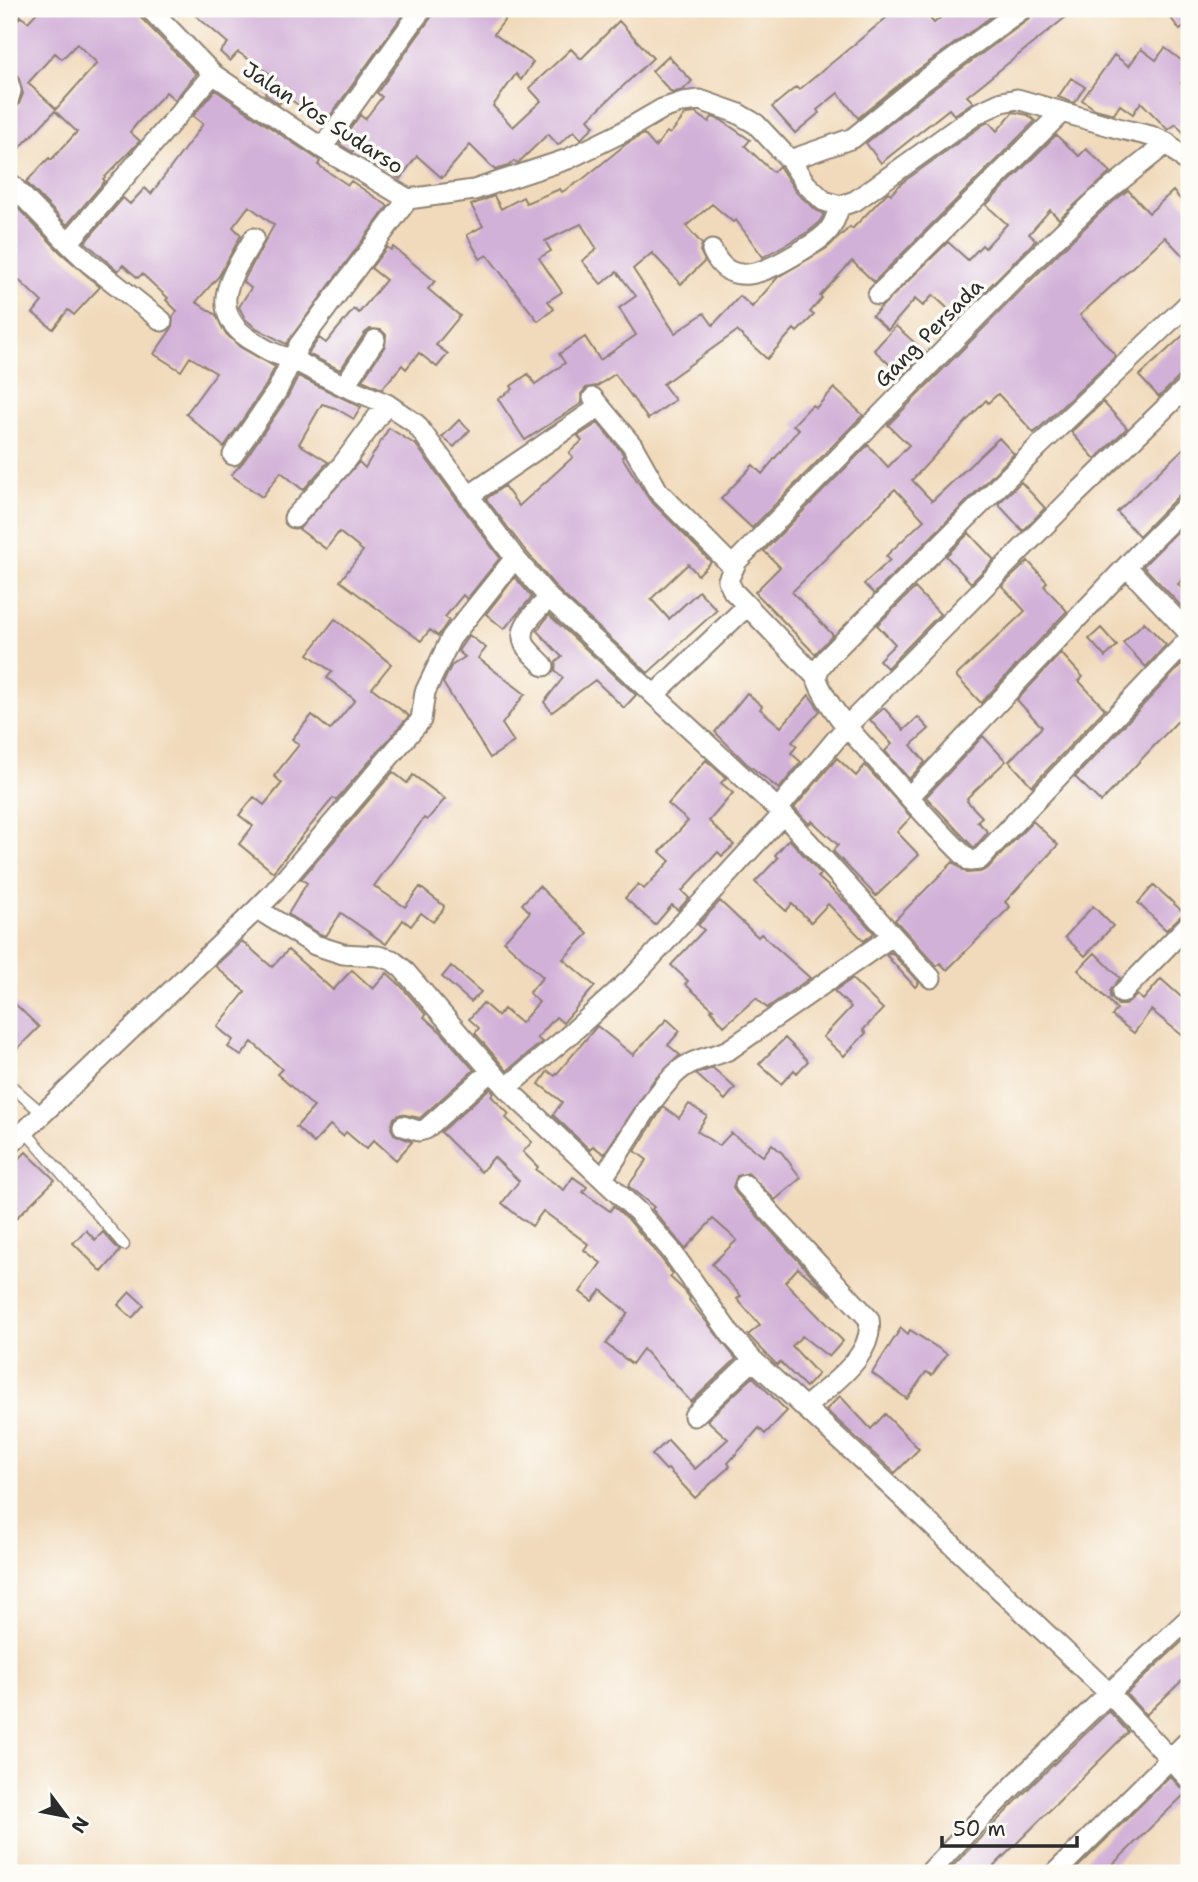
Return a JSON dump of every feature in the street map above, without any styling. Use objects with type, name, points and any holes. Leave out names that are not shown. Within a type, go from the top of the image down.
[{"type":"street","name":"Jalan Yos Sudarso","points":[[150,9],[213,74],[322,148],[408,199],[474,190],[568,159],[662,109],[682,102],[701,100],[737,113],[755,124],[790,160],[806,184],[824,201],[840,206]]},
{"type":"street","points":[[322,148],[422,9]]},
{"type":"street","points":[[790,160],[853,138],[918,85],[1022,9]]},
{"type":"street","points":[[68,243],[213,74]]},
{"type":"street","points":[[9,84],[12,90],[9,98]]},
{"type":"street","points":[[712,250],[716,260],[731,271],[755,275],[773,268],[831,229],[840,206],[855,201],[978,113],[1002,102],[1017,99],[1121,130],[1152,136],[1167,143],[1189,164]]},
{"type":"street","points":[[878,295],[1062,112]]},
{"type":"street","name":"Gang Persada","points":[[733,566],[1018,275],[1096,201],[1167,143]]},
{"type":"street","points":[[9,182],[89,263],[162,321]]},
{"type":"street","points":[[233,455],[277,391],[299,345],[408,199]]},
{"type":"street","points":[[254,238],[230,279],[225,304],[228,318],[237,330],[271,354],[292,359],[344,386],[387,404],[416,425],[515,558],[549,598],[781,811],[931,978]]},
{"type":"street","points":[[816,677],[828,657],[1039,446],[1189,303]]},
{"type":"street","points":[[344,386],[375,340]]},
{"type":"street","points":[[506,1088],[567,1037],[650,960],[781,811],[846,726],[1071,499],[1189,385]]},
{"type":"street","points":[[470,495],[596,403],[632,445],[658,491],[733,566],[728,580],[733,591],[816,677],[846,726],[970,860],[979,860],[1189,639]]},
{"type":"street","points":[[294,518],[342,465],[387,404]]},
{"type":"street","points":[[909,797],[1189,503]]},
{"type":"street","points":[[9,1146],[257,909],[418,725],[428,686],[451,638],[515,558]]},
{"type":"street","points":[[1131,561],[1189,633]]},
{"type":"street","points":[[544,666],[525,645],[524,635],[525,625],[549,598]]},
{"type":"street","points":[[654,695],[747,606]]},
{"type":"street","points":[[257,909],[315,945],[343,954],[392,960],[412,979],[506,1088],[638,1212],[670,1249],[752,1360],[1109,1693],[1189,1779]]},
{"type":"street","points":[[1122,993],[1189,924]]},
{"type":"street","points":[[603,1178],[677,1072],[699,1060],[724,1053],[892,936]]},
{"type":"street","points":[[403,1126],[419,1132],[426,1129],[491,1071]]},
{"type":"street","points":[[745,1185],[869,1319],[871,1330],[864,1352],[805,1408]]},
{"type":"street","points":[[694,1416],[752,1360]]},
{"type":"street","points":[[929,1873],[1109,1693],[1189,1618]]},
{"type":"street","points":[[1055,1873],[1189,1740]]},
{"type":"lane","points":[[9,1084],[42,1113]]},
{"type":"lane","points":[[24,1130],[124,1245]]},
{"type":"building","points":[[40,9],[138,9],[141,18],[196,74],[175,100],[166,92],[139,121],[130,132],[140,141],[103,179],[105,181],[67,225],[26,182],[77,132],[55,111],[9,159],[9,110],[18,106],[23,94],[18,76],[9,72],[9,24],[21,17],[28,22]],"holes":[[[77,44],[97,63],[56,109],[28,83],[55,53],[62,59]]]},
{"type":"building","points":[[188,9],[407,9],[325,123],[285,96],[279,104],[265,94],[276,78],[238,52],[230,61],[220,52],[228,43]]},
{"type":"building","points":[[434,9],[513,9],[494,34],[533,62],[521,80],[516,74],[493,106],[513,127],[541,101],[529,88],[571,49],[581,59],[619,21],[653,58],[588,119],[594,126],[581,139],[574,131],[558,145],[548,134],[518,163],[514,161],[495,170],[470,145],[442,178],[417,156],[400,179],[355,147],[352,152],[340,144],[360,115],[365,119],[382,97],[377,93],[432,16]]},
{"type":"building","points":[[897,9],[922,9],[934,23],[951,9],[1002,9],[911,75],[858,118],[838,93],[795,133],[772,107],[796,87],[799,90]]},
{"type":"building","points":[[1034,9],[1076,9],[967,96],[973,102],[954,115],[949,109],[881,163],[866,143],[925,95],[1029,19]]},
{"type":"building","points":[[1164,9],[1189,9],[1189,23],[1180,30]]},
{"type":"building","points":[[1165,48],[1189,66],[1189,71],[1181,83],[1189,92],[1189,139],[1176,124],[1168,130],[1141,102],[1133,114],[1120,105],[1114,114],[1095,109],[1082,100],[1114,55],[1129,66],[1141,49],[1156,60]]},
{"type":"building","points":[[668,56],[692,81],[683,90],[672,93],[652,71]]},
{"type":"building","points":[[1071,78],[1085,87],[1074,103],[1058,97]]},
{"type":"building","points":[[215,90],[320,161],[318,165],[348,185],[351,181],[388,206],[286,344],[256,328],[245,319],[239,307],[251,288],[243,282],[274,225],[249,206],[233,227],[241,235],[219,276],[196,302],[216,315],[225,333],[240,347],[275,367],[224,447],[186,414],[216,373],[190,357],[181,371],[154,354],[172,328],[173,317],[177,311],[166,300],[168,298],[142,274],[138,278],[123,265],[118,271],[85,242],[123,198],[130,204],[145,188],[151,194],[203,124],[193,116]]},
{"type":"building","points":[[1013,112],[1028,115],[1035,121],[874,282],[852,261],[820,296],[822,298],[810,312],[814,315],[797,332],[794,329],[767,359],[737,331],[663,384],[675,400],[648,419],[615,374],[597,386],[586,388],[581,394],[582,403],[525,440],[498,399],[528,374],[535,384],[565,363],[559,354],[585,337],[600,360],[636,335],[619,308],[636,296],[617,272],[601,284],[582,261],[597,249],[581,224],[545,241],[551,251],[539,258],[562,292],[548,301],[554,309],[538,321],[487,255],[480,259],[467,235],[483,226],[471,205],[494,196],[501,209],[523,197],[526,203],[560,189],[562,192],[583,179],[626,144],[644,134],[655,147],[686,114],[696,113],[709,122],[712,117],[721,120],[750,140],[745,146],[773,172],[779,166],[797,193],[824,214],[819,223],[808,232],[763,257],[736,220],[733,222],[712,204],[686,226],[702,244],[700,251],[705,261],[681,284],[652,253],[633,269],[675,333],[704,313],[713,325],[740,296],[752,307],[778,277],[827,248],[850,227],[852,229],[888,192],[891,194],[903,182],[984,124],[989,122],[997,131]]},
{"type":"building","points":[[1056,135],[1079,156],[1086,149],[1111,172],[1059,219],[1050,210],[1029,234],[1036,240],[958,318],[933,295],[923,306],[915,299],[888,330],[872,316],[948,242],[968,260],[982,245],[985,248],[1007,224],[986,205]]},
{"type":"building","points":[[1128,190],[1149,213],[1173,191],[1189,209],[1189,262],[1165,237],[1080,315],[1116,356],[1034,433],[998,394],[988,403],[986,400],[912,480],[932,501],[999,438],[1014,454],[874,594],[864,584],[890,560],[886,556],[924,520],[895,489],[792,592],[833,635],[815,654],[755,592],[780,567],[764,551],[868,445],[888,467],[909,445],[888,425],[1027,284],[1104,209]]},
{"type":"building","points":[[10,200],[60,252],[100,287],[74,315],[68,310],[53,329],[33,313],[42,302],[9,271],[15,265],[9,260]]},
{"type":"building","points":[[387,247],[391,250],[393,247],[435,281],[428,289],[460,316],[436,345],[448,354],[437,367],[419,353],[406,369],[402,365],[382,389],[362,380],[385,346],[386,335],[381,330],[370,329],[365,333],[340,370],[308,354],[319,338],[326,343],[354,309],[359,313],[386,280],[371,268]]},
{"type":"building","points":[[896,326],[925,352],[902,376],[874,350]]},
{"type":"building","points":[[1189,330],[1189,373],[1180,376],[1159,397],[1139,376]]},
{"type":"building","points":[[298,376],[361,407],[354,419],[322,404],[299,444],[328,462],[303,490],[281,472],[262,497],[231,475],[287,398]]},
{"type":"building","points":[[834,388],[863,415],[752,528],[721,499],[753,465],[762,474],[799,429],[793,425],[812,405],[816,408]]},
{"type":"building","points":[[1103,402],[1127,428],[1095,459],[1071,432]]},
{"type":"building","points":[[459,420],[470,430],[454,447],[442,437]]},
{"type":"building","points":[[598,423],[622,452],[622,457],[649,499],[711,562],[698,575],[688,564],[651,599],[669,619],[699,591],[717,610],[648,673],[558,590],[486,499],[504,486],[519,506],[573,457],[569,453],[582,441],[578,436]]},
{"type":"building","points":[[389,428],[416,445],[500,558],[467,599],[463,595],[445,617],[449,620],[438,636],[430,630],[421,641],[340,581],[363,551],[339,532],[326,549],[299,529],[359,462],[365,468]]},
{"type":"building","points":[[1189,443],[1189,491],[1180,494],[1139,536],[1117,512]]},
{"type":"building","points":[[1021,482],[1045,508],[1023,531],[998,504]]},
{"type":"building","points":[[1189,520],[1189,573],[1178,584],[1189,595],[1189,602],[1183,608],[1143,566]]},
{"type":"building","points":[[969,533],[994,560],[971,583],[946,556]]},
{"type":"building","points":[[1028,561],[1047,582],[1044,586],[1067,611],[981,703],[956,676],[1025,611],[1002,586]]},
{"type":"building","points":[[515,577],[532,597],[504,629],[486,614]]},
{"type":"building","points":[[915,588],[940,614],[887,668],[879,660],[895,644],[877,625]]},
{"type":"building","points":[[549,615],[636,695],[624,708],[595,680],[552,712],[544,702],[563,678],[555,671],[556,662],[562,657],[537,631]]},
{"type":"building","points":[[335,619],[391,664],[372,688],[409,716],[336,800],[333,798],[273,872],[239,844],[253,826],[239,815],[254,797],[264,805],[282,783],[274,776],[299,745],[292,739],[312,715],[330,730],[355,700],[327,678],[332,672],[308,654]]},
{"type":"building","points":[[1144,622],[1166,645],[1146,667],[1123,643]]},
{"type":"building","points":[[1101,628],[1117,646],[1105,657],[1089,639]]},
{"type":"building","points":[[469,635],[486,648],[478,658],[525,694],[502,724],[514,742],[490,758],[443,683],[451,666],[465,657],[458,651]]},
{"type":"building","points":[[1061,653],[1083,677],[1079,681],[1105,709],[1032,786],[1009,761],[1042,727],[1017,700]]},
{"type":"building","points":[[1183,663],[1189,670],[1189,709],[1101,802],[1075,777]]},
{"type":"building","points":[[747,693],[762,706],[760,709],[781,727],[809,695],[820,711],[792,742],[797,746],[791,753],[801,762],[779,789],[746,763],[715,732]]},
{"type":"building","points":[[884,708],[904,730],[918,717],[929,729],[911,745],[925,762],[909,779],[885,751],[892,744],[870,720]]},
{"type":"building","points":[[983,736],[1006,761],[967,798],[982,817],[977,821],[988,832],[974,848],[926,797]]},
{"type":"building","points":[[837,758],[856,776],[865,765],[911,817],[897,832],[919,855],[876,896],[833,851],[838,845],[812,821],[809,824],[794,808]]},
{"type":"building","points":[[706,760],[726,778],[721,783],[733,793],[709,821],[734,845],[722,856],[718,852],[682,891],[689,898],[678,910],[672,905],[655,925],[625,898],[638,884],[644,889],[670,861],[660,852],[688,821],[668,804]]},
{"type":"building","points":[[393,772],[407,783],[413,775],[445,799],[427,820],[424,818],[374,886],[405,907],[420,887],[444,906],[443,910],[433,922],[421,913],[411,926],[403,920],[386,944],[341,913],[326,936],[320,934],[288,914],[307,883],[301,879]]},
{"type":"building","points":[[1033,821],[1058,845],[1005,902],[1010,907],[947,970],[940,963],[937,966],[895,920],[953,862],[967,873],[987,869]]},
{"type":"building","points":[[789,839],[821,874],[818,877],[850,906],[874,933],[864,941],[828,904],[811,922],[792,904],[786,911],[755,882],[778,858],[775,855]]},
{"type":"building","points":[[1154,885],[1184,913],[1166,930],[1138,903]]},
{"type":"building","points":[[539,886],[588,934],[563,959],[595,986],[563,1023],[556,1017],[537,1038],[542,1042],[507,1071],[475,1033],[479,1028],[469,1019],[483,1003],[498,1016],[504,1009],[521,1023],[539,1002],[529,993],[543,977],[504,941],[530,912],[522,904]]},
{"type":"building","points":[[720,901],[758,937],[761,934],[810,978],[767,1008],[756,998],[724,1026],[711,1010],[713,1009],[685,984],[688,981],[671,965],[704,930],[698,925]]},
{"type":"building","points":[[1093,906],[1113,926],[1085,956],[1065,937]]},
{"type":"building","points":[[242,941],[272,967],[288,950],[333,990],[352,970],[373,989],[387,973],[474,1070],[420,1118],[401,1114],[394,1118],[391,1128],[394,1134],[412,1142],[396,1160],[374,1140],[366,1149],[346,1132],[343,1136],[330,1125],[314,1143],[296,1127],[314,1107],[277,1074],[282,1069],[252,1042],[241,1056],[228,1047],[233,1040],[217,1027],[245,992],[215,966]]},
{"type":"building","points":[[891,952],[919,983],[915,987],[886,955]]},
{"type":"building","points":[[1095,953],[1120,978],[1110,991],[1110,997],[1118,1005],[1126,1005],[1137,995],[1143,1000],[1161,979],[1189,1004],[1189,1041],[1151,1010],[1134,1033],[1112,1016],[1117,1009],[1078,970]]},
{"type":"building","points":[[451,966],[481,992],[471,1002],[442,977]]},
{"type":"building","points":[[852,979],[883,1009],[863,1030],[866,1033],[844,1056],[823,1037],[851,1007],[834,991]]},
{"type":"building","points":[[9,998],[39,1027],[9,1057]]},
{"type":"building","points":[[667,1019],[680,1031],[668,1045],[680,1055],[654,1080],[604,1154],[593,1146],[590,1150],[553,1115],[562,1102],[539,1084],[548,1071],[555,1076],[597,1026],[633,1055]]},
{"type":"building","points":[[785,1038],[808,1061],[797,1073],[794,1070],[781,1084],[759,1064]]},
{"type":"building","points":[[713,1068],[735,1088],[725,1100],[696,1074]]},
{"type":"building","points":[[490,1088],[494,1093],[491,1096],[509,1114],[506,1118],[532,1142],[523,1152],[538,1167],[536,1170],[564,1190],[573,1177],[587,1187],[583,1192],[610,1211],[613,1206],[629,1220],[673,1274],[670,1277],[684,1290],[736,1359],[691,1402],[643,1349],[632,1364],[606,1344],[628,1313],[601,1290],[592,1301],[580,1292],[601,1263],[584,1250],[588,1244],[543,1211],[532,1226],[514,1213],[502,1203],[519,1181],[494,1157],[481,1172],[441,1132]]},
{"type":"building","points":[[689,1104],[707,1116],[697,1131],[719,1146],[731,1133],[763,1156],[772,1144],[801,1178],[775,1200],[748,1173],[737,1176],[733,1187],[831,1296],[798,1268],[785,1282],[843,1341],[829,1357],[802,1336],[792,1346],[818,1374],[806,1387],[780,1362],[777,1365],[748,1335],[760,1325],[737,1299],[741,1296],[712,1264],[737,1240],[713,1219],[685,1249],[652,1209],[654,1207],[628,1186],[647,1160],[635,1151],[662,1109],[664,1107],[679,1118]]},
{"type":"building","points":[[26,1152],[55,1180],[9,1225],[9,1179],[17,1171],[12,1166]]},
{"type":"building","points":[[86,1230],[95,1240],[103,1232],[120,1251],[102,1272],[73,1243]]},
{"type":"building","points":[[130,1292],[144,1305],[132,1318],[118,1305]]},
{"type":"building","points":[[901,1328],[908,1334],[910,1330],[947,1354],[932,1375],[926,1372],[907,1399],[872,1373]]},
{"type":"building","points":[[753,1377],[787,1411],[765,1434],[759,1428],[728,1463],[730,1466],[695,1498],[652,1455],[668,1440],[695,1469],[728,1439],[707,1420]]},
{"type":"building","points":[[840,1396],[871,1429],[885,1414],[919,1449],[895,1473],[826,1410]]},
{"type":"building","points":[[1189,1635],[1189,1674],[1146,1715],[1126,1694]]},
{"type":"building","points":[[1109,1711],[1128,1732],[987,1873],[946,1873],[1033,1784]]},
{"type":"building","points":[[1170,1776],[1188,1791],[1104,1873],[1072,1873]]}]
